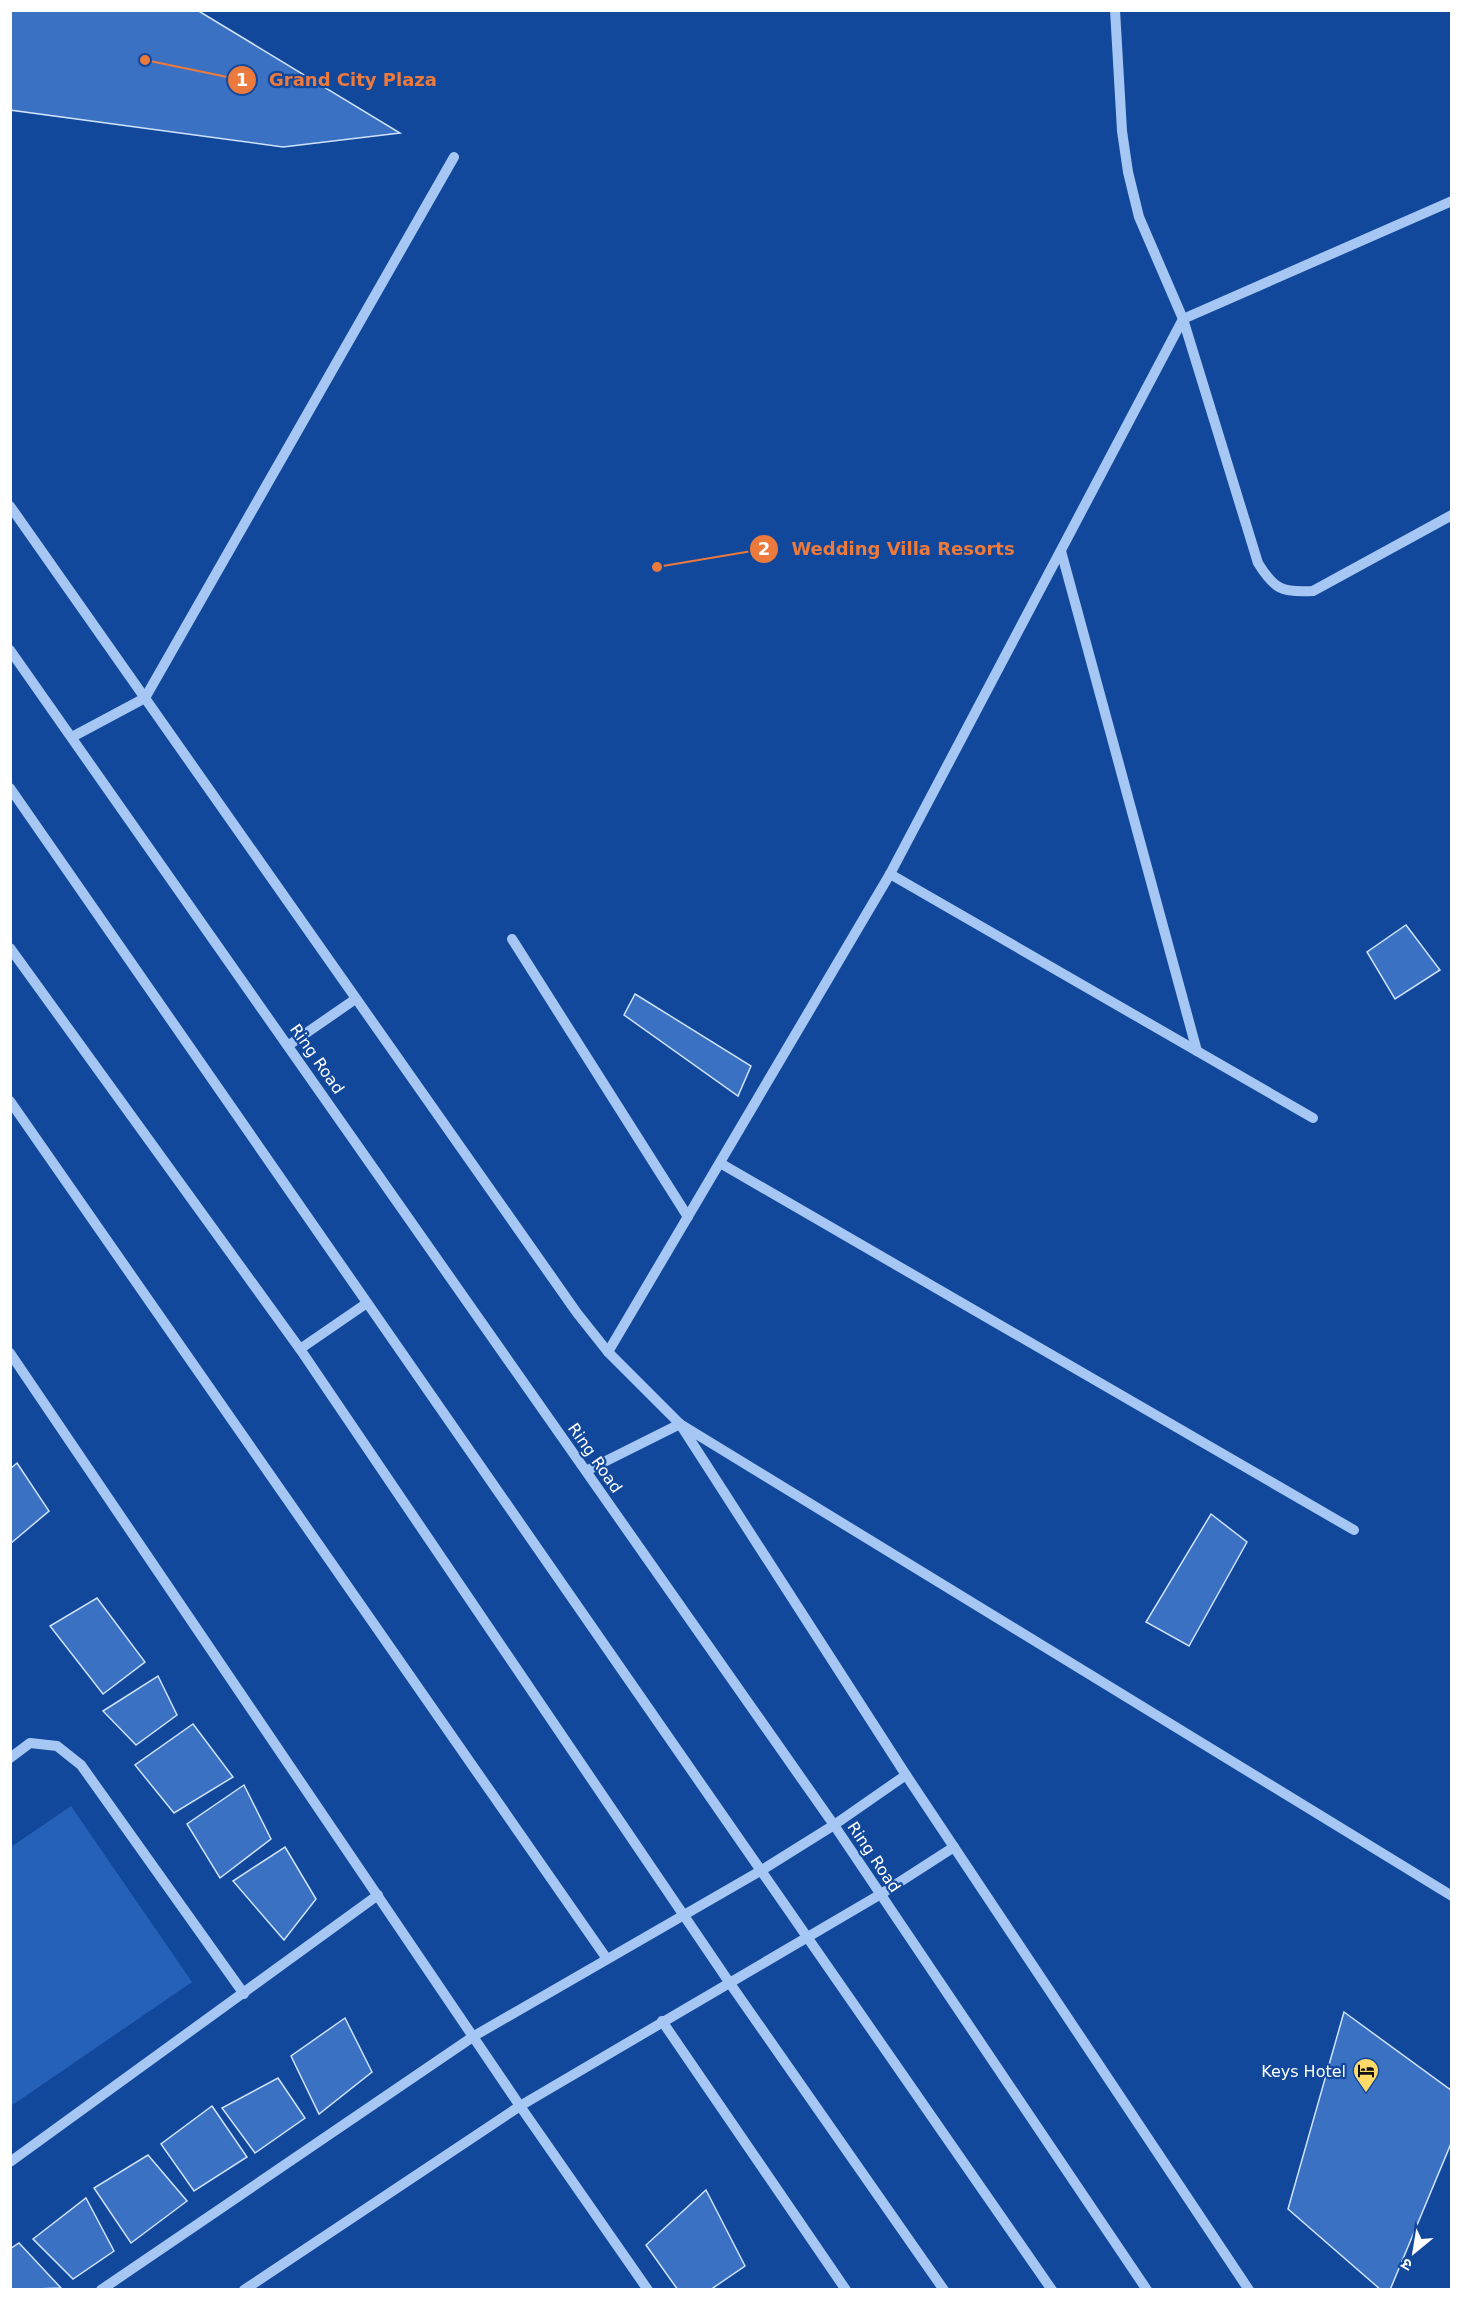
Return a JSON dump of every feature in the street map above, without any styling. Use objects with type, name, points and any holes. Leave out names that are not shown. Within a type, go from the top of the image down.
[{"type":"street","points":[[1115,10],[1122,131],[1128,172],[1139,218],[1183,319],[1258,563],[1271,584],[1290,593],[1313,591],[1452,515]]},
{"type":"street","points":[[72,737],[145,698],[454,157]]},
{"type":"street","points":[[608,1352],[890,874],[1183,319],[1452,201]]},
{"type":"street","points":[[10,506],[354,1000],[577,1314],[608,1352],[680,1424],[906,1775],[1249,2289]]},
{"type":"street","points":[[1060,551],[1197,1051]]},
{"type":"street","name":"Ring Road","points":[[10,650],[834,1824],[1147,2289]]},
{"type":"street","points":[[10,788],[1052,2289]]},
{"type":"street","points":[[890,874],[1313,1118]]},
{"type":"street","points":[[512,939],[688,1217]]},
{"type":"street","points":[[10,948],[300,1349],[729,1982],[944,2289]]},
{"type":"street","points":[[289,1045],[354,1000]]},
{"type":"street","points":[[10,1101],[607,1959]]},
{"type":"street","points":[[720,1163],[1354,1530]]},
{"type":"street","points":[[300,1349],[367,1303]]},
{"type":"street","points":[[10,1353],[520,2106],[648,2289]]},
{"type":"street","points":[[586,1471],[680,1424]]},
{"type":"street","points":[[680,1424],[1452,1896]]},
{"type":"street","points":[[10,1758],[30,1743],[57,1746],[81,1765],[244,1994]]},
{"type":"street","points":[[101,2289],[474,2036],[762,1870],[906,1775]]},
{"type":"street","points":[[244,2289],[520,2106],[881,1894],[954,1847]]},
{"type":"street","points":[[10,2162],[378,1895]]},
{"type":"street","points":[[662,2022],[846,2289]]},
{"type":"shaded area","points":[[71,1806],[192,1982],[11,2106],[11,1847]]},
{"type":"building","points":[[10,10],[197,10],[400,133],[283,147],[10,110]]},
{"type":"building","points":[[1406,925],[1440,970],[1395,999],[1367,952]]},
{"type":"building","points":[[635,994],[751,1066],[738,1096],[624,1015]]},
{"type":"building","points":[[17,1463],[49,1511],[10,1544],[10,1469]]},
{"type":"building","points":[[1211,1514],[1247,1542],[1189,1646],[1146,1622]]},
{"type":"building","points":[[97,1598],[145,1662],[103,1694],[50,1626]]},
{"type":"building","points":[[158,1676],[177,1715],[136,1745],[103,1711]]},
{"type":"building","points":[[193,1724],[233,1777],[174,1813],[135,1765]]},
{"type":"building","points":[[244,1785],[271,1839],[220,1878],[187,1824]]},
{"type":"building","points":[[285,1847],[316,1899],[284,1940],[233,1881]]},
{"type":"building","points":[[1344,2012],[1452,2091],[1452,2141],[1390,2290],[1381,2290],[1288,2209]]},
{"type":"building","points":[[345,2018],[372,2072],[319,2114],[291,2056]]},
{"type":"building","points":[[278,2078],[305,2118],[255,2153],[222,2108]]},
{"type":"building","points":[[212,2106],[247,2157],[194,2191],[161,2144]]},
{"type":"building","points":[[148,2155],[187,2201],[131,2243],[94,2188]]},
{"type":"building","points":[[706,2190],[745,2266],[710,2290],[678,2290],[646,2245]]},
{"type":"building","points":[[86,2198],[114,2251],[73,2279],[33,2239]]},
{"type":"building","points":[[19,2243],[61,2288],[10,2290],[10,2249]]},
{"type":"place","name":"Grand City Plaza","points":[[145,60]]},
{"type":"place","name":"Wedding Villa Resorts","points":[[657,567]]},
{"type":"place","name":"Keys Hotel","points":[[1366,2094]]}]
